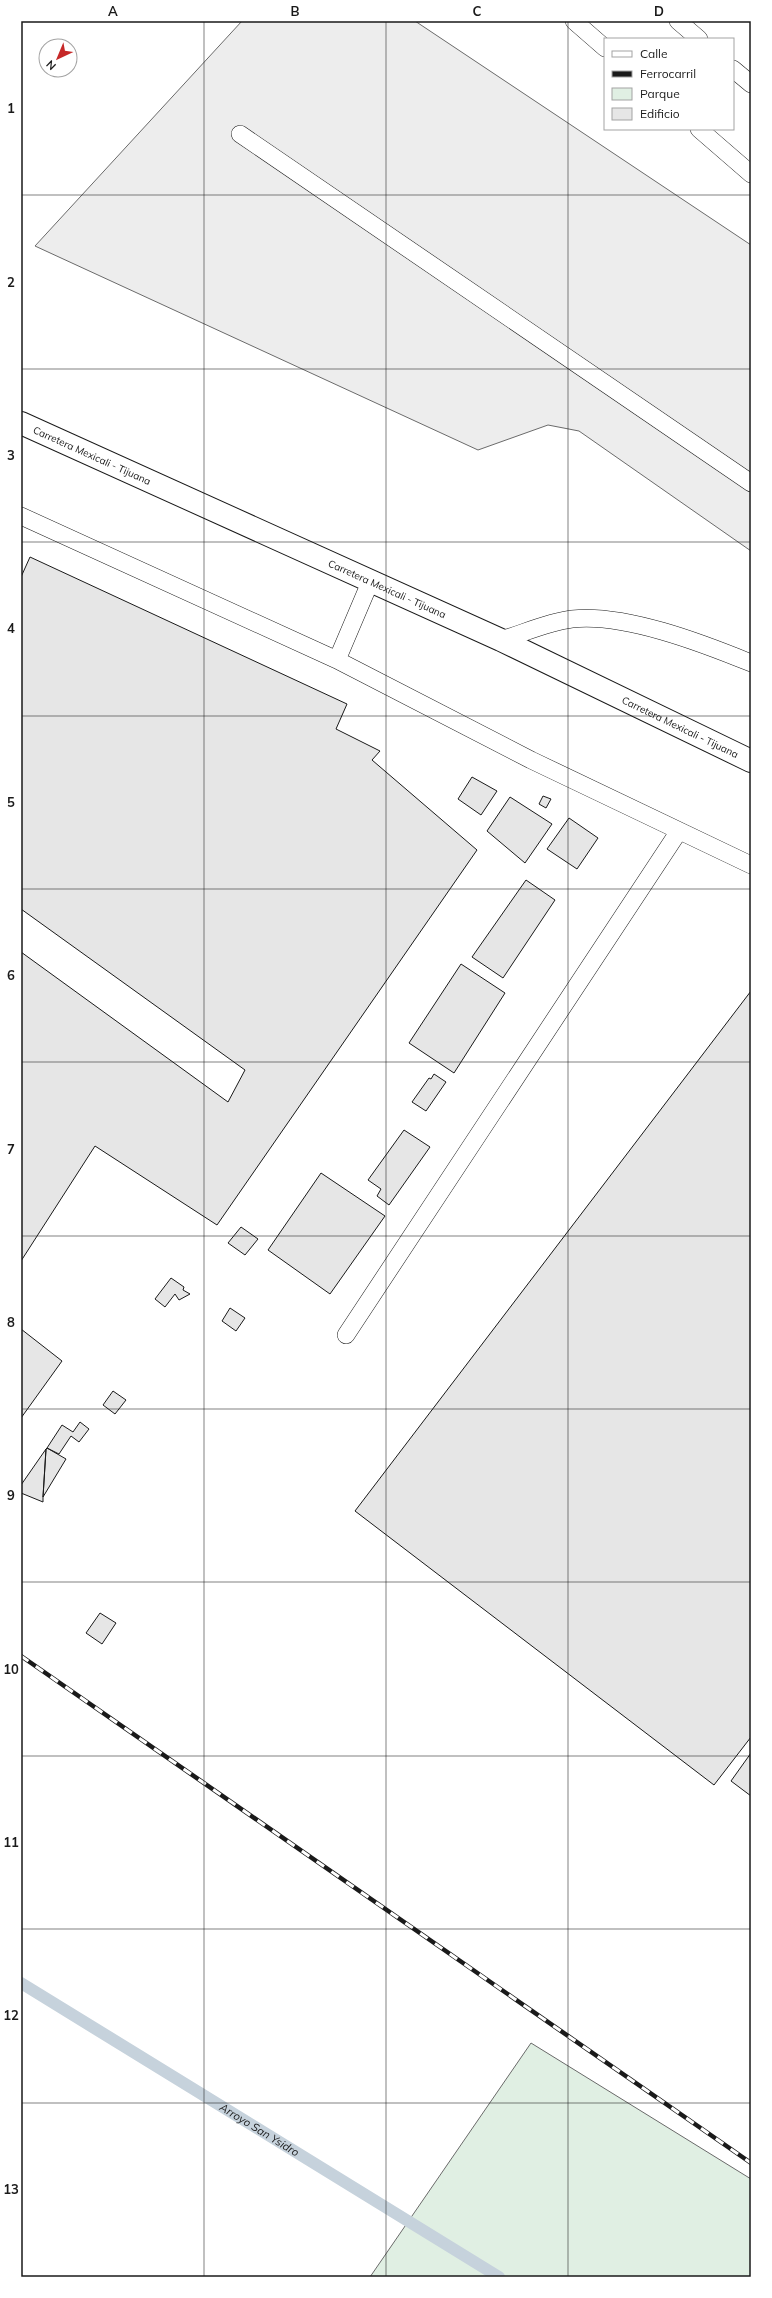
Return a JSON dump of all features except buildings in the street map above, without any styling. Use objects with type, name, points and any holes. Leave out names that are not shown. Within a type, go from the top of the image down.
[{"type":"main road","name":"Carretera Mexicali - Tijuana","points":[[21,423],[501,640],[751,760]]},
{"type":"lane","points":[[574,21],[604,47]]},
{"type":"lane","points":[[678,21],[698,38]]},
{"type":"lane","points":[[734,70],[751,84]]},
{"type":"lane","points":[[700,130],[751,174]]},
{"type":"lane","points":[[240,134],[751,483]]},
{"type":"lane","points":[[21,516],[337,660],[532,760],[751,865]]},
{"type":"lane","points":[[337,660],[371,580]]},
{"type":"lane","points":[[501,640],[572,619],[623,621],[721,651],[751,662]]},
{"type":"lane","points":[[346,1335],[679,831]]},
{"type":"green space","points":[[531,2043],[751,2179],[751,2277],[370,2277]]},
{"type":"shaded area","points":[[242,21],[415,21],[751,245],[751,551],[579,431],[548,425],[478,450],[35,246]]},
{"type":"waterway","name":"Arroyo San Ysidro","points":[[21,1983],[499,2277]]},
{"type":"railway","points":[[21,1656],[751,2163]]}]
